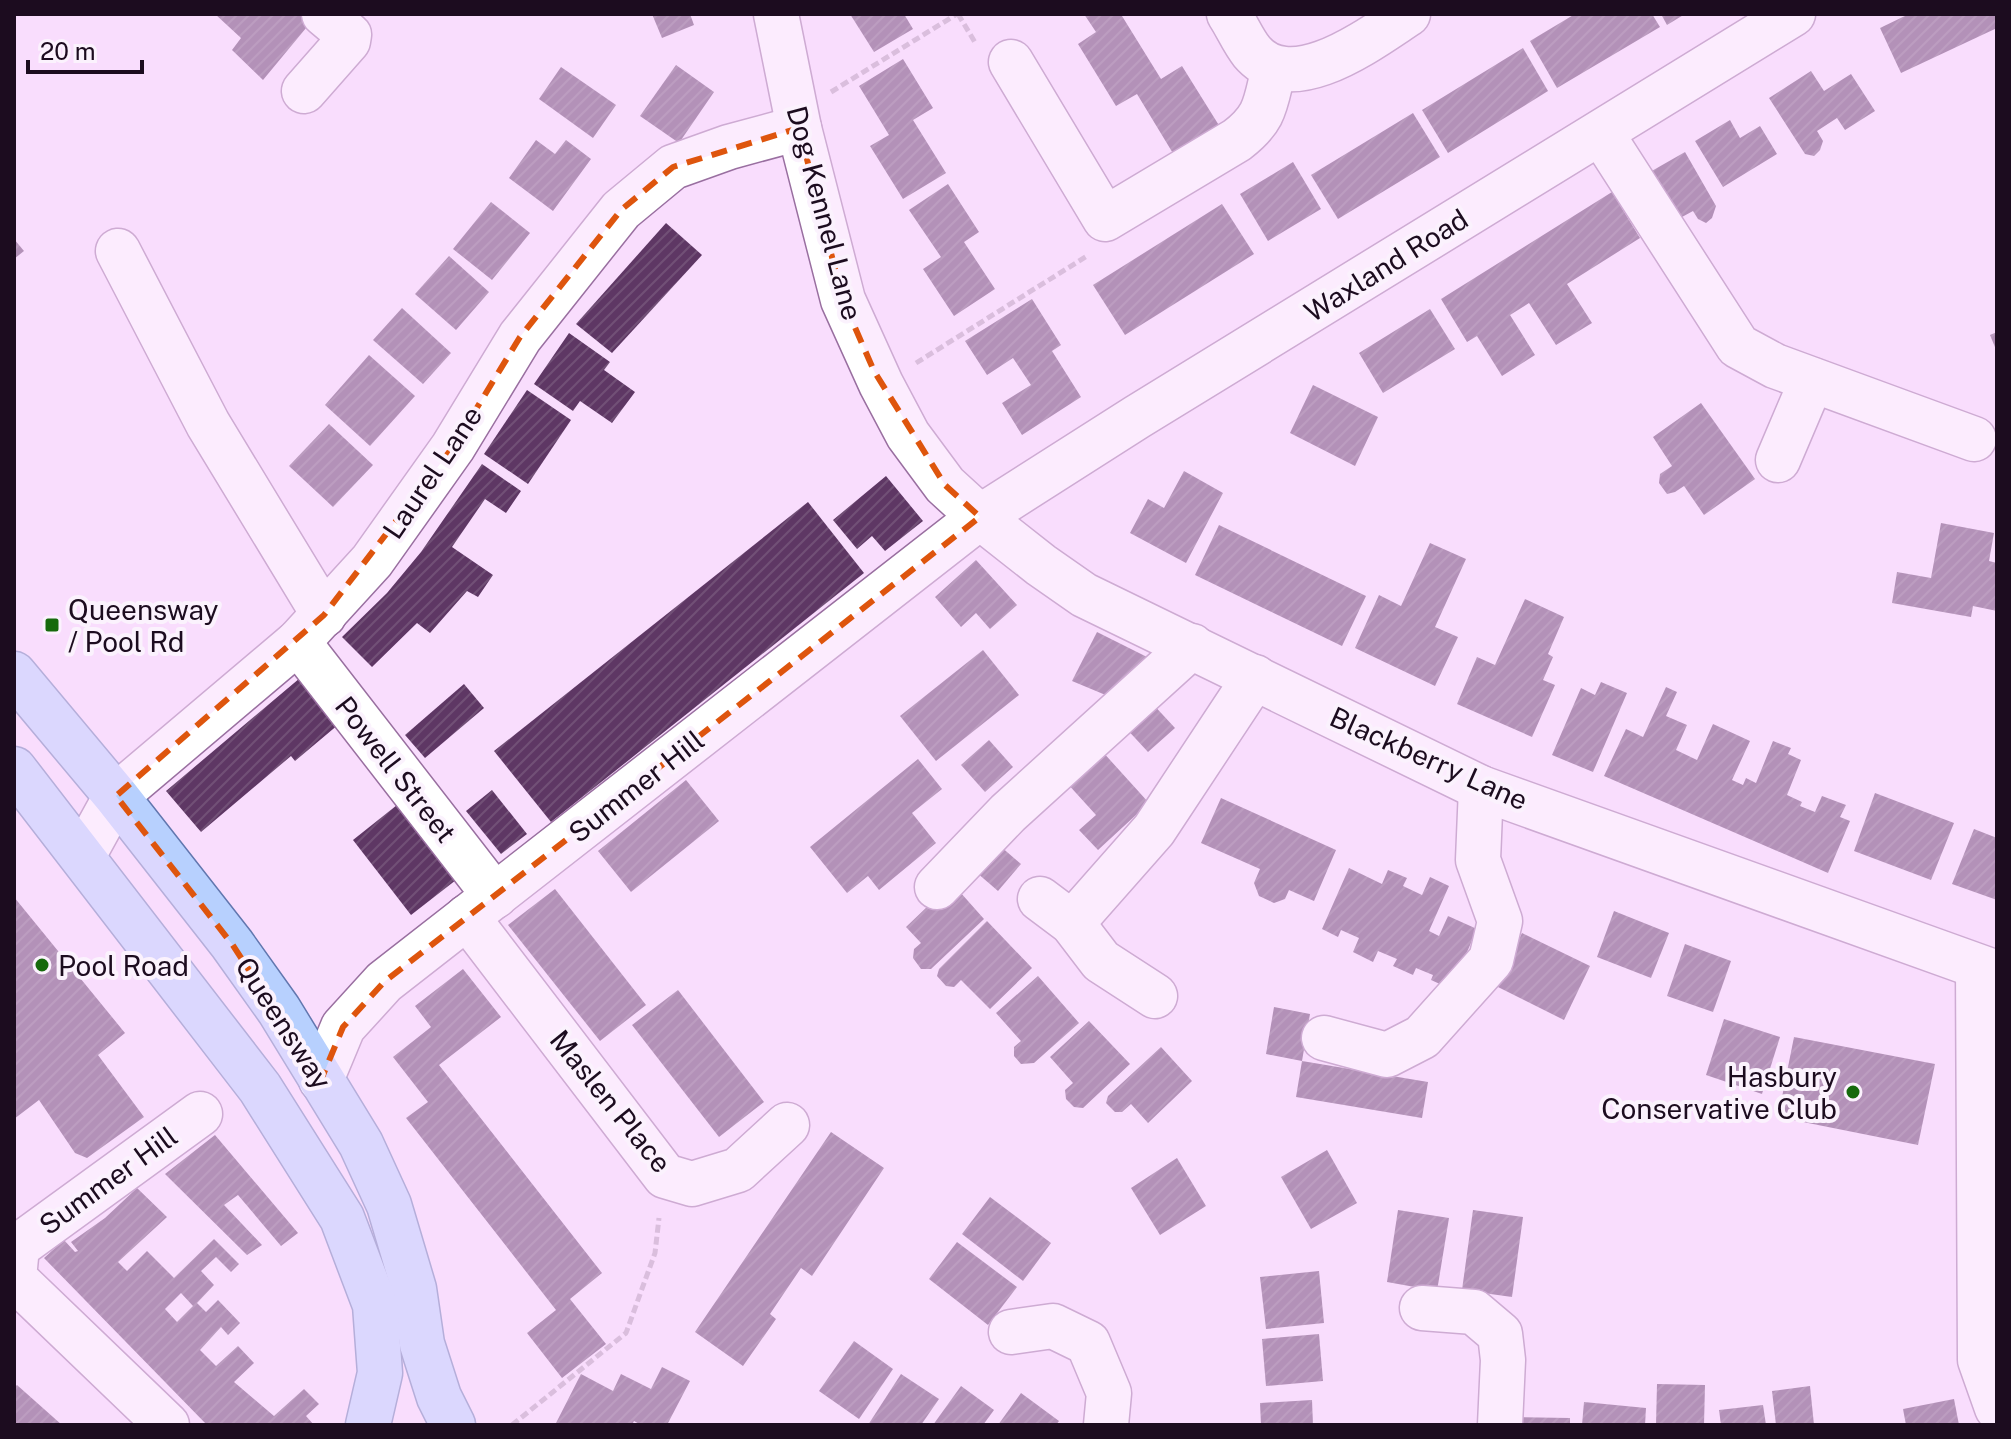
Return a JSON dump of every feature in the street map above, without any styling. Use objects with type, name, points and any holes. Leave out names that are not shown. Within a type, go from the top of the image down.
[{"type":"main road","name":"Queensway","points":[[14,674],[116,796],[232,944],[279,1010],[361,1144],[389,1205],[414,1289],[422,1344],[439,1397],[453,1425]]},
{"type":"main road","name":"Queensway","points":[[14,769],[260,1088],[342,1218],[375,1305],[380,1373],[368,1425]]},
{"type":"street","points":[[304,91],[348,41],[349,35],[324,14]]},
{"type":"street","name":"Dog Kennel Lane","points":[[776,14],[798,121],[843,300],[908,435],[945,485],[980,517]]},
{"type":"street","points":[[1229,14],[1253,53],[1274,68],[1290,70],[1317,65],[1348,53],[1408,14]]},
{"type":"street","name":"Waxland Road","points":[[980,517],[1137,417],[1793,14]]},
{"type":"street","points":[[1011,62],[1105,219],[1252,128],[1261,117],[1274,68]]},
{"type":"street","name":"Laurel Lane","points":[[83,856],[116,796],[311,628],[372,561],[453,447],[520,337],[621,210],[673,167],[798,121]]},
{"type":"street","points":[[1601,133],[1738,346],[1775,366],[1974,439]]},
{"type":"street","name":"Powell Street","points":[[118,251],[311,628],[481,906]]},
{"type":"street","points":[[1778,460],[1812,380]]},
{"type":"street","name":"Blackberry Lane","points":[[980,517],[1084,595],[1481,788],[1988,970]]},
{"type":"street","name":"Summer Hill","points":[[321,1080],[343,1027],[384,982],[980,517]]},
{"type":"street","points":[[937,887],[1008,813],[1192,646]]},
{"type":"street","points":[[1155,996],[1101,961],[1056,911],[1154,830],[1255,677]]},
{"type":"street","points":[[1324,1038],[1387,1055],[1422,1037],[1491,960],[1500,921],[1478,860],[1481,788]]},
{"type":"street","name":"Maslen Place","points":[[481,906],[665,1176],[692,1184],[738,1170],[787,1125]]},
{"type":"street","points":[[1988,970],[1988,1229],[1980,1360],[1997,1408]]},
{"type":"street","name":"Summer Hill","points":[[167,1425],[14,1278],[17,1247],[200,1114]]},
{"type":"street","points":[[1422,1308],[1474,1312],[1500,1334],[1503,1360],[1500,1425]]},
{"type":"street","points":[[1011,1332],[1053,1326],[1088,1343],[1109,1393],[1106,1425]]},
{"type":"path","points":[[798,121],[957,14]]},
{"type":"path","points":[[881,384],[1103,246],[1105,219]]},
{"type":"path","points":[[512,1425],[626,1333],[655,1253],[665,1176]]},
{"type":"highlighted area","points":[[799,128],[843,300],[874,371],[945,485],[980,517],[384,982],[343,1027],[321,1080],[232,944],[116,796],[324,615],[453,447],[520,337],[573,268],[621,210],[673,167]]},
{"type":"building","points":[[215,14],[316,16],[263,80],[232,50],[241,38]]},
{"type":"building","points":[[652,14],[690,14],[694,25],[662,38]]},
{"type":"building","points":[[850,14],[904,14],[913,29],[874,52]]},
{"type":"building","points":[[1084,14],[1126,14],[1122,16],[1161,79],[1182,66],[1220,127],[1174,155],[1137,94],[1116,106],[1078,44],[1096,32]]},
{"type":"building","points":[[1575,14],[1652,14],[1660,27],[1557,88],[1530,41]]},
{"type":"building","points":[[1661,14],[1685,14],[1667,25]]},
{"type":"building","points":[[1909,14],[1997,14],[1997,28],[1901,73],[1880,28]]},
{"type":"building","points":[[1523,48],[1548,91],[1448,153],[1422,110]]},
{"type":"building","points":[[903,59],[933,108],[913,120],[946,173],[903,199],[870,146],[889,135],[859,86]]},
{"type":"building","points":[[676,65],[714,92],[679,143],[640,116]]},
{"type":"building","points":[[561,67],[616,105],[593,138],[539,99]]},
{"type":"building","points":[[1811,71],[1824,91],[1851,74],[1875,111],[1845,130],[1837,118],[1817,131],[1823,141],[1814,156],[1805,154],[1769,98]]},
{"type":"building","points":[[1413,113],[1440,157],[1338,219],[1311,175]]},
{"type":"building","points":[[1730,120],[1740,138],[1760,126],[1777,154],[1723,187],[1695,141]]},
{"type":"building","points":[[536,140],[555,154],[566,140],[591,159],[553,211],[509,178]]},
{"type":"building","points":[[1685,152],[1716,206],[1712,218],[1706,223],[1698,219],[1693,211],[1671,223],[1643,176]]},
{"type":"building","points":[[1293,162],[1321,209],[1268,241],[1240,194]]},
{"type":"building","points":[[948,184],[979,232],[964,242],[995,289],[954,316],[923,269],[941,257],[909,210]]},
{"type":"building","points":[[1612,192],[1640,238],[1567,284],[1592,323],[1556,345],[1529,303],[1510,315],[1535,355],[1502,376],[1477,336],[1467,342],[1441,299]]},
{"type":"building","points":[[491,202],[530,233],[492,280],[453,249]]},
{"type":"building","points":[[1222,204],[1254,254],[1125,335],[1093,285]]},
{"type":"building","points":[[666,223],[702,255],[612,353],[576,324]]},
{"type":"building","points":[[14,239],[24,251],[14,259]]},
{"type":"building","points":[[449,256],[489,292],[456,330],[415,294]]},
{"type":"building","points":[[1032,299],[1061,345],[1052,351],[1081,397],[1022,435],[1002,403],[1031,385],[1013,358],[987,375],[965,341]]},
{"type":"building","points":[[402,308],[451,353],[423,384],[373,340]]},
{"type":"building","points":[[1430,309],[1455,349],[1383,393],[1359,353]]},
{"type":"building","points":[[1997,332],[1997,352],[1990,335]]},
{"type":"building","points":[[569,333],[610,362],[604,370],[635,392],[612,423],[580,401],[573,411],[534,384]]},
{"type":"building","points":[[369,355],[415,396],[370,446],[325,405]]},
{"type":"building","points":[[1313,385],[1378,417],[1355,466],[1290,433]]},
{"type":"building","points":[[527,390],[571,420],[528,484],[484,454]]},
{"type":"building","points":[[1701,403],[1755,479],[1704,515],[1684,486],[1667,494],[1659,483],[1660,474],[1672,466],[1653,437]]},
{"type":"building","points":[[329,424],[373,465],[333,507],[289,466]]},
{"type":"building","points":[[482,464],[521,491],[506,513],[485,499],[452,547],[493,575],[478,597],[467,591],[430,633],[417,623],[372,667],[342,637],[387,593],[421,552]]},
{"type":"building","points":[[1184,471],[1223,493],[1186,563],[1130,533],[1148,499],[1164,508]]},
{"type":"building","points":[[886,476],[923,521],[885,551],[872,536],[857,549],[833,520]]},
{"type":"building","points":[[808,502],[864,573],[551,822],[494,751]]},
{"type":"building","points":[[1941,523],[1994,533],[1989,561],[1997,563],[1997,611],[1973,606],[1971,617],[1892,603],[1897,572],[1931,578]]},
{"type":"building","points":[[1219,525],[1366,596],[1342,646],[1195,575]]},
{"type":"building","points":[[1430,543],[1466,559],[1435,627],[1458,637],[1435,686],[1355,648],[1379,595],[1401,606]]},
{"type":"building","points":[[976,560],[1017,605],[990,629],[976,613],[961,627],[935,597]]},
{"type":"building","points":[[1525,599],[1564,617],[1548,654],[1553,657],[1543,680],[1555,685],[1532,737],[1457,704],[1477,657],[1495,665]]},
{"type":"building","points":[[1097,632],[1151,659],[1108,696],[1072,681]]},
{"type":"building","points":[[983,650],[1019,695],[936,761],[900,716]]},
{"type":"building","points":[[300,678],[339,724],[295,761],[291,756],[201,832],[166,791]]},
{"type":"building","points":[[1601,682],[1627,693],[1593,772],[1552,755],[1581,688],[1595,695]]},
{"type":"building","points":[[464,684],[484,708],[425,758],[405,735]]},
{"type":"building","points":[[1666,687],[1677,692],[1666,716],[1687,725],[1676,750],[1697,760],[1713,724],[1750,741],[1732,780],[1743,785],[1746,778],[1756,783],[1773,741],[1791,748],[1788,754],[1801,760],[1787,795],[1802,802],[1800,806],[1815,812],[1822,796],[1846,805],[1840,817],[1850,821],[1828,873],[1604,776],[1626,729],[1643,737]]},
{"type":"building","points":[[1150,701],[1175,728],[1148,752],[1123,725]]},
{"type":"building","points":[[989,740],[1013,767],[985,792],[961,765]]},
{"type":"building","points":[[1101,750],[1149,803],[1098,850],[1079,830],[1096,815],[1066,782]]},
{"type":"building","points":[[918,759],[942,789],[912,813],[936,843],[879,890],[868,876],[847,893],[810,847]]},
{"type":"building","points":[[686,780],[719,821],[631,892],[598,851]]},
{"type":"building","points":[[492,790],[527,834],[501,854],[466,811]]},
{"type":"building","points":[[1875,793],[1954,823],[1931,880],[1854,851]]},
{"type":"building","points":[[1221,798],[1336,850],[1314,901],[1289,890],[1285,899],[1274,903],[1259,896],[1254,883],[1260,869],[1201,843]]},
{"type":"building","points":[[397,805],[456,880],[411,915],[353,840]]},
{"type":"building","points":[[1974,829],[1997,838],[1997,900],[1952,884]]},
{"type":"building","points":[[992,839],[1021,864],[998,891],[969,866]]},
{"type":"building","points":[[1349,868],[1382,884],[1388,870],[1407,878],[1403,886],[1422,895],[1430,877],[1449,886],[1429,931],[1439,936],[1448,916],[1477,929],[1451,989],[1431,980],[1433,975],[1416,968],[1413,975],[1393,966],[1397,959],[1378,951],[1373,962],[1353,952],[1359,938],[1341,930],[1338,937],[1322,929]]},
{"type":"building","points":[[952,883],[984,919],[931,969],[921,969],[913,958],[914,949],[921,943],[906,927]]},
{"type":"building","points":[[555,889],[646,1005],[600,1041],[508,925]]},
{"type":"building","name":"Pool Road","points":[[14,897],[125,1033],[98,1055],[144,1117],[87,1158],[75,1153],[39,1100],[14,1119]]},
{"type":"building","points":[[1614,911],[1669,933],[1651,978],[1597,957]]},
{"type":"building","points":[[987,921],[1032,968],[990,1009],[961,980],[954,987],[946,986],[937,976],[939,969]]},
{"type":"building","points":[[1522,933],[1590,966],[1564,1020],[1496,986]]},
{"type":"building","points":[[1685,944],[1731,961],[1713,1012],[1667,996]]},
{"type":"building","points":[[463,969],[501,1017],[439,1065],[602,1273],[570,1299],[606,1344],[562,1378],[527,1333],[556,1310],[406,1118],[428,1102],[393,1057],[431,1027],[415,1006]]},
{"type":"building","points":[[1038,976],[1079,1023],[1034,1063],[1021,1064],[1014,1056],[1014,1047],[1021,1041],[996,1013]]},
{"type":"building","points":[[678,990],[764,1102],[719,1137],[632,1025]]},
{"type":"building","points":[[1274,1007],[1310,1014],[1302,1061],[1266,1054]]},
{"type":"building","points":[[1724,1019],[1780,1037],[1762,1094],[1706,1075]]},
{"type":"building","points":[[1089,1021],[1130,1064],[1083,1108],[1074,1107],[1066,1099],[1065,1090],[1073,1083],[1050,1057]]},
{"type":"building","points":[[1794,1037],[1935,1064],[1918,1145],[1778,1117]]},
{"type":"building","points":[[1161,1047],[1192,1081],[1148,1123],[1131,1104],[1122,1112],[1115,1112],[1106,1103],[1108,1096]]},
{"type":"building","points":[[1302,1061],[1428,1082],[1422,1118],[1296,1097]]},
{"type":"building","points":[[831,1132],[884,1168],[812,1276],[801,1268],[770,1314],[776,1319],[743,1366],[695,1332]]},
{"type":"building","points":[[215,1135],[298,1233],[281,1246],[238,1195],[224,1205],[262,1245],[247,1255],[165,1174]]},
{"type":"building","points":[[1327,1150],[1357,1203],[1311,1229],[1281,1177]]},
{"type":"building","points":[[1177,1158],[1206,1206],[1160,1235],[1131,1188]]},
{"type":"building","points":[[137,1188],[167,1217],[118,1262],[127,1271],[147,1251],[174,1278],[214,1239],[239,1264],[231,1272],[216,1257],[201,1271],[214,1285],[197,1303],[206,1312],[218,1300],[240,1323],[228,1335],[221,1327],[200,1350],[216,1366],[238,1346],[254,1363],[234,1382],[274,1416],[304,1389],[319,1404],[306,1416],[314,1425],[207,1425],[44,1258],[64,1240],[75,1252],[78,1251],[71,1242],[105,1218]],"holes":[[[181,1293],[193,1306],[177,1322],[165,1309]]]},
{"type":"building","points":[[990,1197],[1051,1243],[1023,1281],[962,1234]]},
{"type":"building","points":[[1398,1210],[1449,1218],[1437,1291],[1387,1282]]},
{"type":"building","points":[[1473,1210],[1523,1217],[1512,1297],[1462,1290]]},
{"type":"building","points":[[957,1242],[1017,1287],[988,1325],[929,1279]]},
{"type":"building","points":[[1319,1271],[1324,1323],[1266,1329],[1260,1277]]},
{"type":"building","points":[[1319,1334],[1323,1381],[1266,1386],[1262,1339]]},
{"type":"building","points":[[854,1341],[893,1369],[859,1419],[819,1391]]},
{"type":"building","points":[[662,1367],[690,1381],[667,1425],[641,1425],[634,1421],[632,1425],[555,1425],[581,1374],[613,1391],[621,1374],[651,1389]]},
{"type":"building","points":[[901,1374],[939,1399],[921,1425],[868,1425]]},
{"type":"building","points":[[1657,1384],[1705,1385],[1704,1425],[1656,1425]]},
{"type":"building","points":[[17,1385],[62,1425],[14,1425],[14,1388]]},
{"type":"building","points":[[961,1386],[994,1410],[983,1425],[933,1425]]},
{"type":"building","points":[[1810,1386],[1814,1425],[1776,1425],[1772,1391]]},
{"type":"building","points":[[1021,1393],[1059,1421],[1056,1425],[998,1425]]},
{"type":"building","points":[[1954,1399],[1959,1425],[1906,1425],[1903,1409]]},
{"type":"building","points":[[1312,1400],[1313,1425],[1261,1425],[1260,1403]]},
{"type":"building","points":[[1584,1402],[1646,1408],[1645,1425],[1582,1425]]},
{"type":"building","points":[[1763,1405],[1766,1425],[1721,1425],[1719,1410]]},
{"type":"building","points":[[1511,1417],[1570,1418],[1570,1425],[1511,1425]]},
{"type":"place","name":"Queensway / Pool Rd","points":[[52,625]]},
{"type":"place","name":"Pool Road","points":[[42,965]]},
{"type":"place","name":"Hasbury Conservative Club","points":[[1853,1092]]}]
